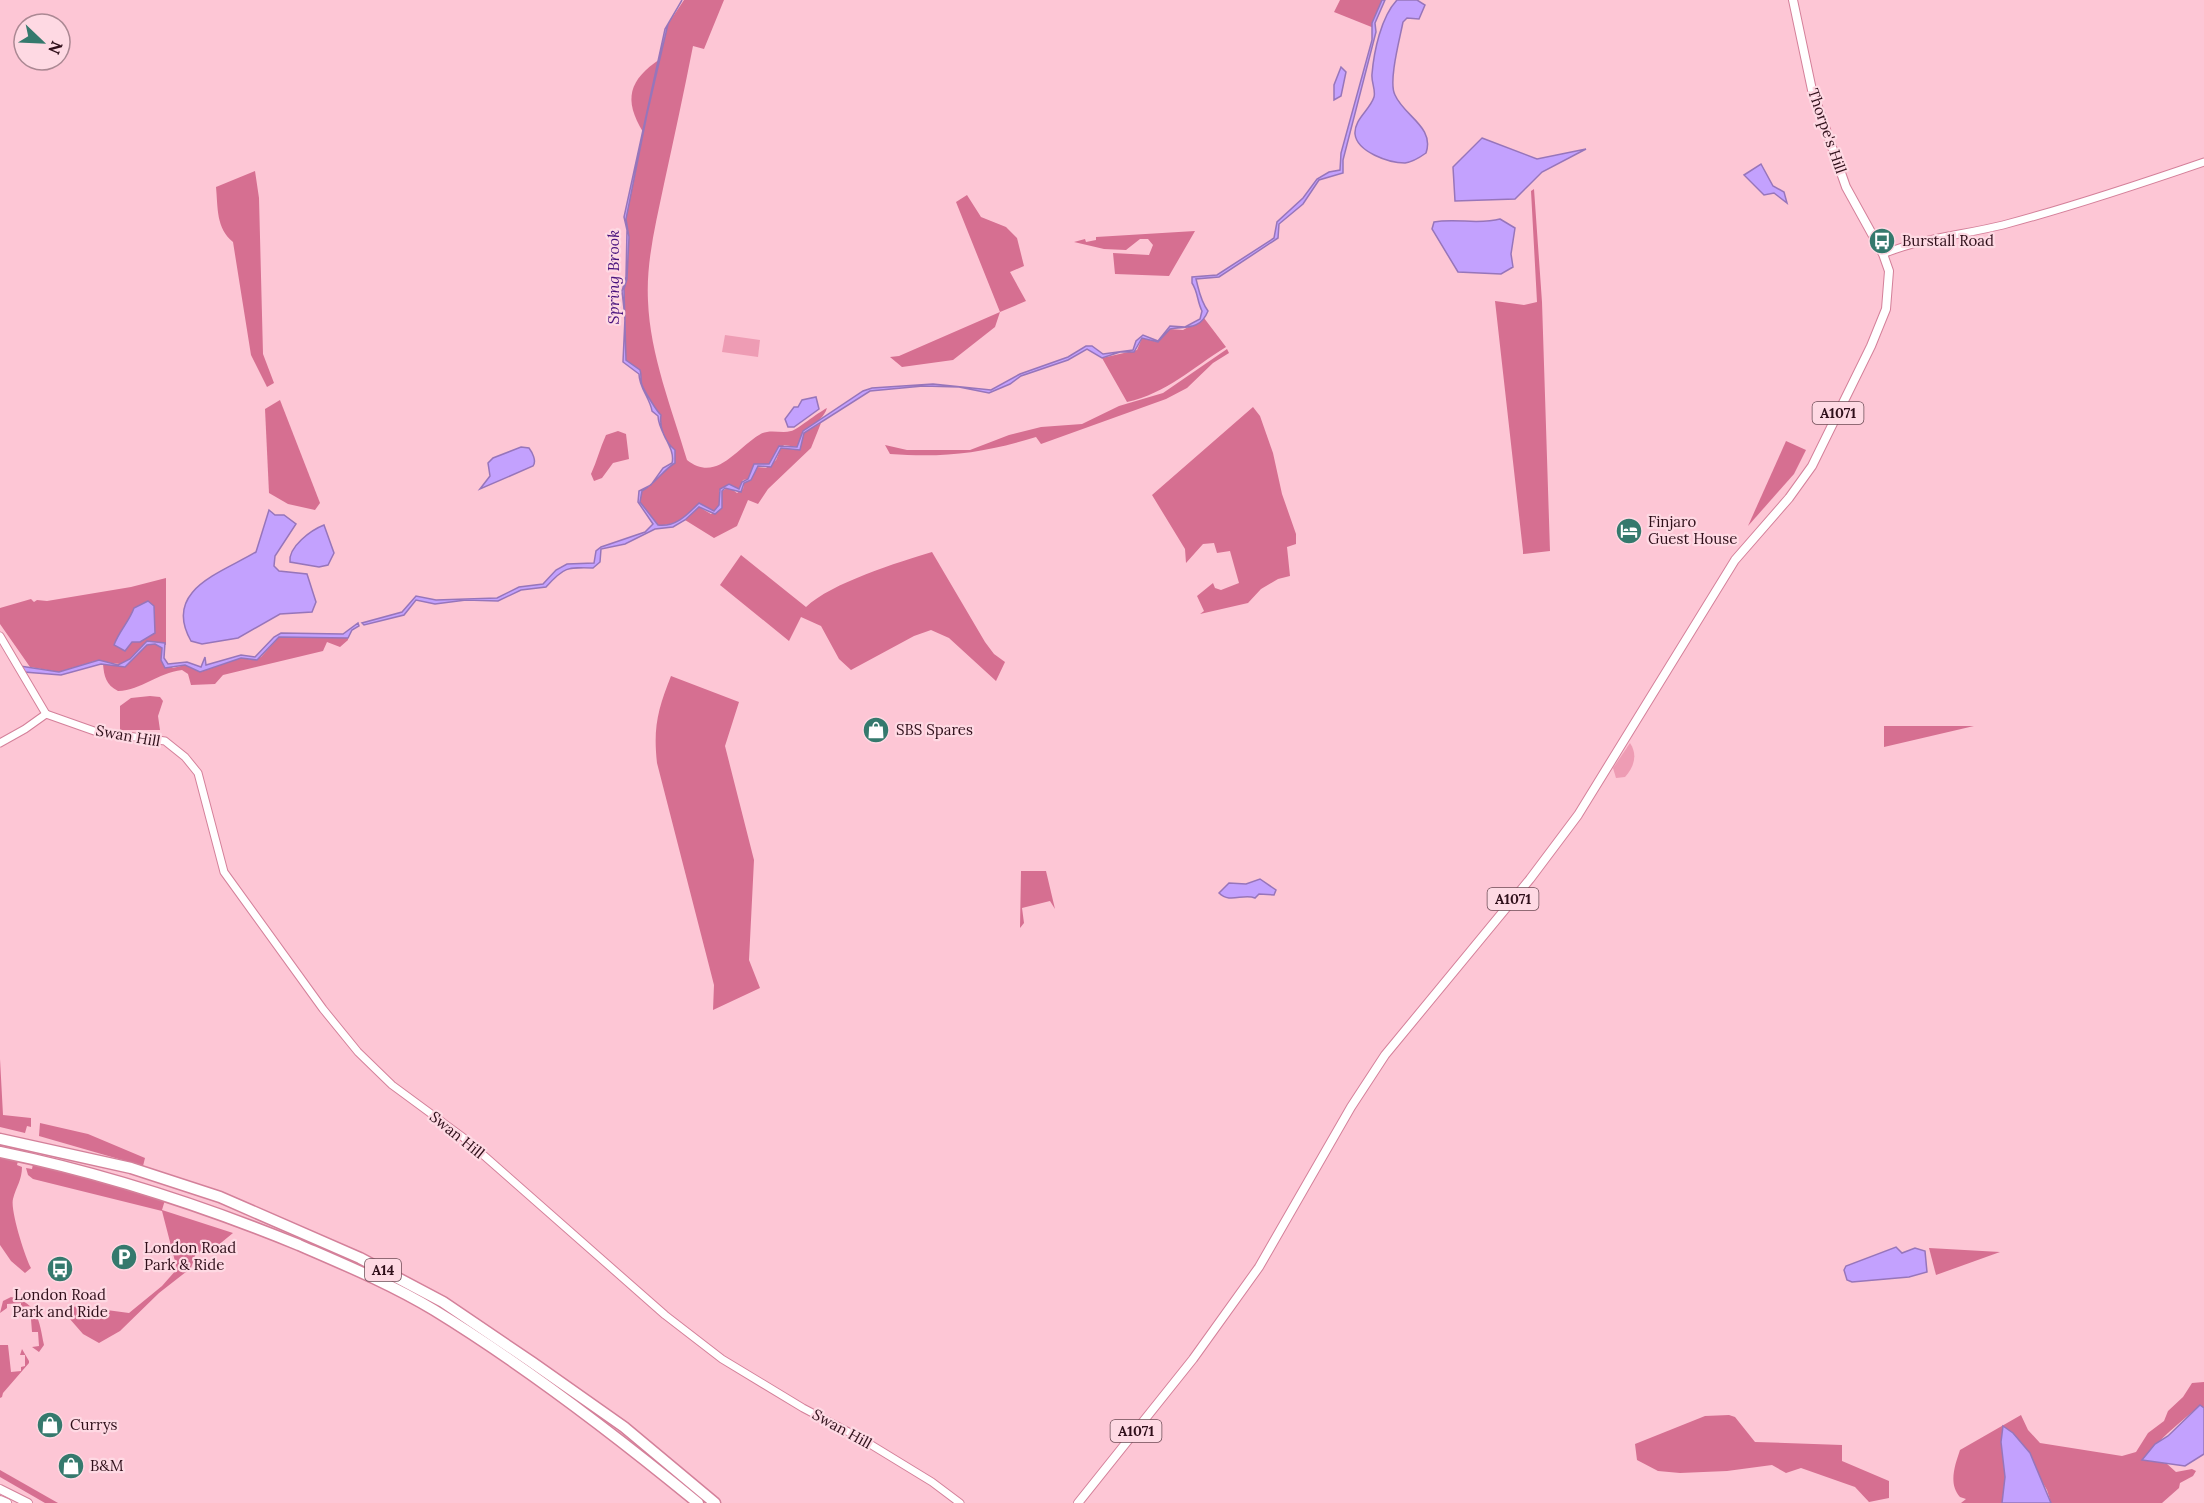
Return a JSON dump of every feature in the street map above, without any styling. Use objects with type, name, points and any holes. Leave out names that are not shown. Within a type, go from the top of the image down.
[{"type":"highway","name":"A14","points":[[0,1138],[131,1168],[220,1197],[360,1258],[443,1302],[533,1363],[624,1427],[716,1503]]},
{"type":"highway","name":"A14","points":[[0,1152],[132,1184],[205,1208],[361,1271],[433,1309],[529,1374],[613,1433],[698,1503]]},
{"type":"main road","name":"Thorpe's Hill","points":[[1792,0],[1812,90],[1846,187],[1883,254]]},
{"type":"main road","name":"A1071","points":[[1078,1503],[1194,1359],[1259,1267],[1351,1107],[1385,1055],[1530,879],[1578,815],[1742,551],[1807,474],[1871,346],[1889,296],[1889,271],[1883,254]]},
{"type":"main road","points":[[0,1489],[28,1503]]},
{"type":"main road","points":[[0,1500],[8,1503]]},
{"type":"street","points":[[1883,254],[1902,246],[2001,225],[2103,197],[2204,162]]},
{"type":"street","points":[[0,636],[46,714],[0,743]]},
{"type":"street","name":"Swan Hill","points":[[46,714],[55,715],[97,732],[165,741],[185,757],[198,773],[224,872],[323,1009],[371,1065],[392,1085],[464,1138],[665,1315],[722,1359],[803,1408],[881,1451],[960,1503]]},
{"type":"shaded area","points":[[682,0],[668,24],[626,219],[629,237],[627,279],[624,289],[625,316],[622,291],[626,277],[627,230],[624,217],[665,29]]},
{"type":"shaded area","points":[[684,0],[724,0],[704,49],[693,46],[650,257],[648,301],[653,341],[657,362],[687,460],[697,466],[707,468],[716,466],[763,433],[794,430],[827,408],[821,418],[804,433],[797,447],[784,445],[769,464],[754,464],[748,479],[743,480],[739,490],[732,485],[719,491],[719,505],[714,511],[699,503],[676,522],[658,525],[640,502],[642,491],[675,463],[675,451],[664,434],[661,415],[642,385],[640,370],[626,360],[624,289],[627,279],[629,237],[626,219],[668,24]]},
{"type":"shaded area","points":[[1340,0],[1382,0],[1372,23],[1374,28],[1334,12]]},
{"type":"shaded area","points":[[1382,0],[1385,0],[1375,23],[1376,32],[1343,160],[1343,173],[1319,180],[1303,204],[1279,224],[1278,238],[1219,277],[1196,279],[1201,299],[1208,311],[1201,322],[1196,325],[1187,327],[1170,329],[1158,342],[1142,338],[1134,352],[1120,352],[1102,358],[1087,349],[1068,360],[1021,376],[1010,384],[989,393],[959,387],[923,386],[870,391],[804,433],[800,450],[781,448],[771,467],[758,466],[751,480],[744,483],[741,492],[725,488],[722,491],[722,508],[715,514],[699,507],[673,527],[655,529],[625,544],[601,549],[600,562],[593,568],[566,570],[557,575],[546,587],[521,590],[498,601],[466,600],[435,604],[416,600],[404,615],[364,625],[362,623],[402,612],[416,596],[436,600],[497,598],[519,587],[543,584],[556,570],[567,564],[594,563],[596,551],[601,547],[645,532],[653,524],[638,502],[639,491],[650,486],[642,491],[640,502],[658,525],[676,522],[699,503],[714,511],[719,505],[720,489],[729,484],[739,489],[742,482],[748,479],[754,464],[769,464],[779,446],[797,447],[803,431],[863,391],[872,388],[933,384],[991,390],[1020,374],[1068,357],[1086,346],[1092,346],[1103,354],[1133,350],[1136,341],[1143,335],[1158,341],[1170,326],[1185,327],[1200,319],[1202,311],[1192,277],[1217,275],[1274,238],[1277,222],[1303,198],[1317,179],[1329,172],[1340,170],[1341,153],[1372,40],[1372,23]]},
{"type":"shaded area","points":[[1397,0],[1417,0],[1425,5],[1419,19],[1407,18],[1403,22],[1394,70],[1395,95],[1423,129],[1428,144],[1426,153],[1416,160],[1405,163],[1383,159],[1367,151],[1361,146],[1355,134],[1357,124],[1374,97],[1372,74],[1374,55],[1387,15]]},
{"type":"shaded area","points":[[660,59],[643,132],[633,110],[632,91],[641,75]]},
{"type":"shaded area","points":[[1341,67],[1346,72],[1341,96],[1334,100],[1334,85]]},
{"type":"shaded area","points":[[1482,138],[1537,159],[1586,149],[1542,172],[1515,199],[1455,201],[1453,167]]},
{"type":"shaded area","points":[[1761,164],[1773,186],[1784,192],[1787,203],[1774,193],[1764,195],[1744,175]]},
{"type":"shaded area","points":[[255,171],[259,198],[263,354],[274,383],[267,387],[251,355],[233,242],[221,224],[216,187]]},
{"type":"shaded area","points":[[1534,189],[1542,302],[1550,551],[1523,554],[1495,301],[1524,305],[1537,302],[1531,191]]},
{"type":"shaded area","points":[[967,195],[981,217],[1006,227],[1017,238],[1024,266],[1010,272],[1026,301],[1000,312],[956,202]]},
{"type":"shaded area","points":[[1500,219],[1515,228],[1511,254],[1513,267],[1501,274],[1458,272],[1432,229],[1434,222]]},
{"type":"shaded area","points":[[1195,231],[1169,276],[1115,274],[1113,253],[1149,255],[1153,245],[1148,239],[1140,239],[1126,250],[1104,249],[1074,242],[1085,239],[1086,242],[1096,240],[1096,237]]},
{"type":"shaded area","points":[[1000,312],[995,327],[953,360],[902,367],[890,357],[899,356]]},
{"type":"shaded area","points":[[1204,318],[1226,347],[1155,393],[1127,402],[1102,358],[1137,350],[1142,338],[1158,342],[1170,329],[1183,330]]},
{"type":"shaded area","points":[[625,320],[626,360],[640,370],[642,385],[661,415],[663,434],[658,416],[652,411],[639,379],[639,374],[623,362]]},
{"type":"shaded area","points":[[725,335],[760,340],[758,357],[722,352]]},
{"type":"shaded area","points":[[1227,349],[1229,353],[1213,363],[1187,388],[1166,399],[1041,444],[1036,437],[999,447],[947,455],[890,454],[885,445],[907,450],[970,450],[1009,435],[1041,427],[1082,424],[1119,406],[1163,393]]},
{"type":"shaded area","points":[[816,397],[819,409],[794,427],[788,427],[785,419],[794,407],[798,407],[802,400]]},
{"type":"shaded area","points":[[280,400],[320,503],[315,510],[288,504],[269,493],[265,409]]},
{"type":"shaded area","points":[[1253,407],[1260,416],[1273,453],[1282,494],[1296,534],[1296,544],[1287,547],[1290,576],[1278,579],[1261,589],[1248,603],[1200,614],[1204,611],[1197,596],[1213,583],[1215,588],[1221,590],[1239,583],[1230,551],[1217,553],[1214,543],[1203,544],[1186,563],[1185,549],[1152,495]]},
{"type":"shaded area","points":[[821,423],[811,448],[768,489],[758,504],[748,500],[737,526],[714,538],[685,520],[699,507],[711,514],[722,508],[722,491],[729,487],[737,493],[743,489],[744,483],[751,480],[757,467],[766,468],[776,460],[781,448],[800,450],[804,433]]},
{"type":"shaded area","points":[[618,431],[626,434],[629,459],[613,463],[602,478],[594,481],[591,474],[606,435]]},
{"type":"shaded area","points":[[667,440],[675,450],[675,463],[652,484],[663,468],[672,463],[672,452]]},
{"type":"shaded area","points":[[1786,441],[1806,450],[1794,474],[1748,526]]},
{"type":"shaded area","points":[[521,447],[529,448],[533,454],[533,466],[480,489],[490,476],[488,463],[493,458]]},
{"type":"shaded area","points":[[269,510],[275,515],[284,515],[296,524],[275,556],[274,566],[279,571],[307,574],[316,602],[312,612],[280,614],[238,638],[202,644],[191,641],[184,623],[184,609],[190,596],[212,576],[256,552]]},
{"type":"shaded area","points":[[324,525],[334,553],[328,565],[319,567],[290,562],[290,556],[296,545]]},
{"type":"shaded area","points":[[932,552],[985,642],[994,654],[1005,662],[996,681],[949,638],[931,630],[914,636],[851,670],[839,659],[821,626],[801,617],[789,641],[720,585],[741,555],[806,607],[817,598],[848,582],[884,567]]},
{"type":"shaded area","points":[[166,578],[166,645],[146,642],[130,659],[120,664],[95,661],[59,672],[30,667],[0,624],[0,608],[31,599],[34,602],[47,601],[131,587]]},
{"type":"shaded area","points":[[148,601],[154,606],[155,633],[140,642],[132,642],[125,651],[114,645],[134,608]]},
{"type":"shaded area","points":[[358,623],[359,626],[352,630],[348,638],[279,637],[257,660],[241,658],[200,672],[185,665],[165,668],[161,660],[162,648],[155,644],[147,645],[125,667],[101,664],[61,675],[24,672],[20,666],[59,672],[99,660],[118,665],[130,659],[147,641],[165,643],[164,658],[168,664],[187,662],[201,667],[205,657],[206,665],[241,655],[255,657],[274,637],[281,633],[343,634]]},
{"type":"shaded area","points":[[280,636],[348,638],[348,640],[340,647],[327,642],[323,651],[223,675],[215,684],[191,685],[188,674],[182,670],[165,674],[135,688],[118,691],[108,683],[104,672],[103,664],[125,667],[147,645],[160,645],[161,660],[173,668],[185,665],[200,672],[241,658],[254,660],[261,657]]},
{"type":"shaded area","points":[[671,676],[739,702],[725,746],[754,860],[749,960],[760,988],[713,1010],[714,985],[657,763],[658,718]]},
{"type":"shaded area","points":[[160,697],[163,701],[158,716],[160,730],[120,730],[120,706],[131,698]]},
{"type":"shaded area","points":[[1884,726],[1974,726],[1884,747]]},
{"type":"shaded area","points":[[1630,743],[1634,752],[1633,765],[1625,777],[1616,778],[1613,768]]},
{"type":"shaded area","points":[[1021,871],[1046,871],[1055,909],[1050,901],[1022,908],[1024,923],[1020,928]]},
{"type":"shaded area","points":[[1260,879],[1276,890],[1274,895],[1259,894],[1255,898],[1228,898],[1219,893],[1229,883],[1246,884]]},
{"type":"shaded area","points":[[0,1059],[3,1115],[31,1118],[31,1127],[27,1126],[25,1133],[0,1127]]},
{"type":"shaded area","points":[[40,1123],[88,1134],[145,1158],[143,1166],[39,1136]]},
{"type":"shaded area","points":[[0,1157],[18,1161],[17,1165],[22,1167],[13,1205],[19,1234],[31,1268],[25,1273],[11,1261],[0,1245]]},
{"type":"shaded area","points":[[33,1164],[150,1194],[165,1200],[162,1210],[233,1233],[211,1251],[196,1253],[191,1268],[159,1293],[120,1331],[99,1343],[83,1334],[62,1310],[77,1306],[129,1313],[162,1286],[177,1269],[162,1211],[33,1179],[28,1175],[26,1168],[32,1169]]},
{"type":"shaded area","points":[[1896,1247],[1902,1253],[1915,1248],[1925,1251],[1927,1272],[1909,1277],[1852,1282],[1847,1280],[1844,1270],[1846,1266]]},
{"type":"shaded area","points":[[1929,1248],[2000,1252],[1936,1275]]},
{"type":"shaded area","points":[[11,1297],[30,1306],[21,1307],[21,1303],[7,1304],[7,1308],[0,1313],[3,1301]]},
{"type":"shaded area","points":[[30,1306],[36,1314],[44,1345],[39,1352],[32,1347],[39,1346],[38,1332],[32,1332]]},
{"type":"shaded area","points":[[0,1345],[8,1345],[11,1372],[21,1371],[21,1367],[25,1366],[25,1355],[20,1355],[22,1349],[29,1361],[29,1363],[0,1398]]},
{"type":"shaded area","points":[[2204,1382],[2204,1408],[2200,1406],[2177,1425],[2143,1460],[2166,1463],[2176,1472],[2192,1469],[2196,1471],[2193,1476],[2180,1483],[2179,1488],[2162,1503],[2051,1503],[2047,1490],[2013,1433],[2003,1427],[2001,1442],[2005,1477],[2002,1503],[1961,1503],[1966,1499],[1960,1497],[1956,1492],[1953,1480],[1960,1450],[2021,1415],[2028,1430],[2040,1443],[2122,1456],[2136,1452],[2148,1433],[2164,1421],[2168,1411],[2183,1397],[2192,1383]]},
{"type":"shaded area","points":[[2200,1405],[2204,1408],[2204,1454],[2185,1466],[2142,1460],[2155,1444],[2168,1436]]},
{"type":"shaded area","points":[[1705,1416],[1735,1417],[1755,1442],[1842,1445],[1842,1461],[1889,1481],[1889,1498],[1869,1502],[1855,1487],[1801,1468],[1786,1473],[1772,1465],[1727,1471],[1680,1473],[1658,1471],[1637,1460],[1635,1444]]},
{"type":"shaded area","points":[[2003,1426],[2013,1433],[2030,1453],[2051,1503],[2002,1503],[2005,1477],[2001,1442]]},
{"type":"shaded area","points":[[0,1470],[58,1503],[45,1503],[0,1477]]},
{"type":"place","name":"Burstall Road","points":[[1882,241]]},
{"type":"place","name":"Finjaro Guest House","points":[[1629,531]]},
{"type":"place","name":"SBS Spares","points":[[876,730]]},
{"type":"place","name":"London Road Park & Ride","points":[[124,1257]]},
{"type":"place","name":"London Road Park and Ride","points":[[60,1269]]},
{"type":"place","name":"Currys","points":[[50,1425]]},
{"type":"place","name":"B&M","points":[[71,1466]]},
{"type":"water label","name":"Spring Brook","points":[[613,277]]}]
